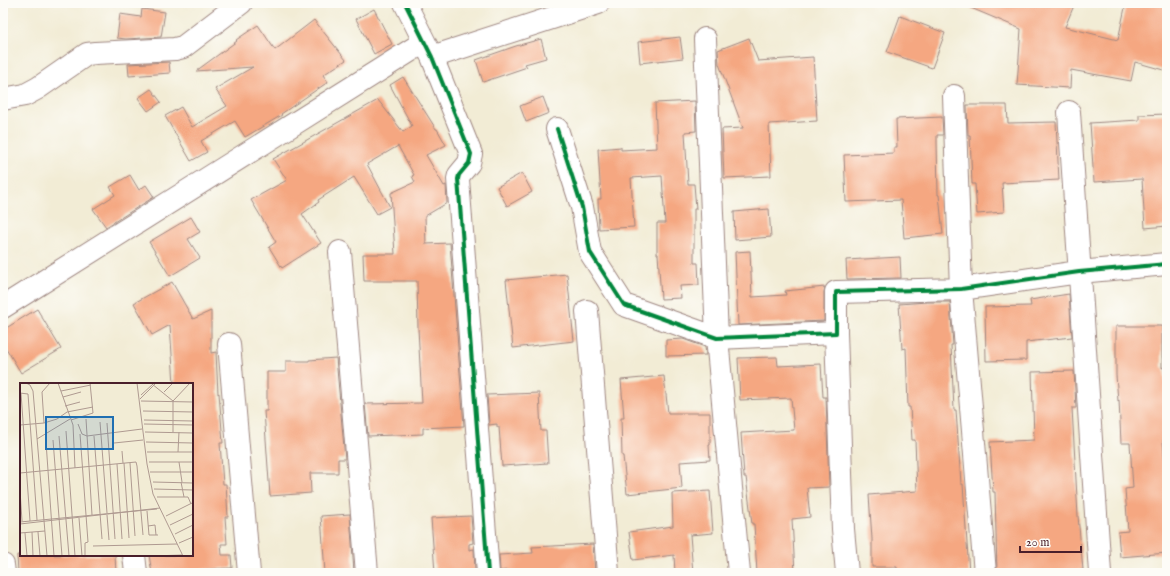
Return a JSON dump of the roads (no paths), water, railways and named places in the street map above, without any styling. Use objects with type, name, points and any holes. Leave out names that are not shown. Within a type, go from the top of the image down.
[{"type":"street","points":[[3,99],[25,95],[38,88],[87,54],[175,49],[183,47],[241,3]]},
{"type":"street","points":[[405,3],[428,49],[471,154],[469,163],[458,175],[458,179],[488,573]]},
{"type":"street","points":[[3,307],[428,49],[598,3]]},
{"type":"street","points":[[705,39],[717,338],[739,573]]},
{"type":"street","points":[[954,96],[961,289],[985,573]]},
{"type":"street","points":[[1069,112],[1100,573]]},
{"type":"street","points":[[557,129],[582,207],[590,252],[624,305],[717,338],[836,333]]},
{"type":"street","points":[[340,252],[367,573]]},
{"type":"street","points":[[847,573],[843,529],[836,333],[836,292],[961,289],[1079,272],[1167,264]]},
{"type":"street","points":[[587,311],[608,573]]},
{"type":"street","points":[[229,344],[249,573]]},
{"type":"street","points":[[134,556],[136,573]]},
{"type":"street","points":[[3,566],[4,573]]}]
